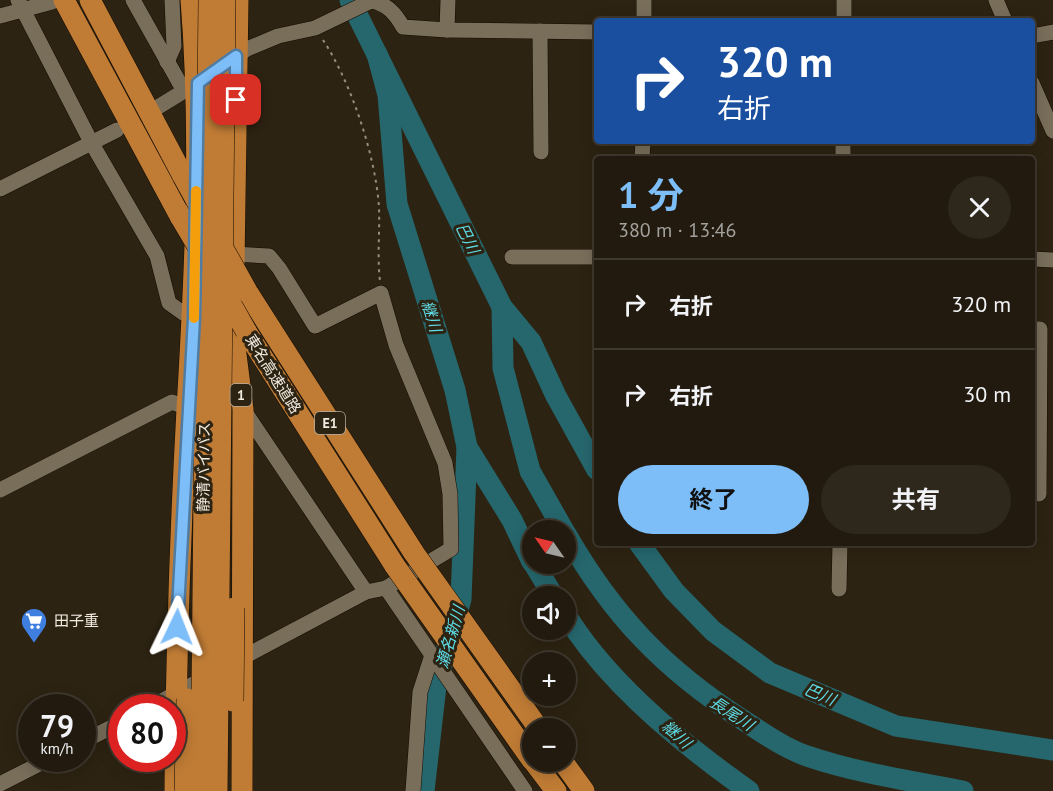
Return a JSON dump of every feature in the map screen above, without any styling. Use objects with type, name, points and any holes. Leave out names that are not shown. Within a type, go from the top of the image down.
[{"type":"highway","name":"東名高速道路","points":[[90,0],[183,177],[248,293],[414,553],[531,718]]},
{"type":"highway","points":[[176,694],[187,408],[194,318],[191,0]]},
{"type":"highway","name":"静清バイパス","points":[[201,791],[221,240],[209,0]]},
{"type":"highway","name":"静清バイパス","points":[[217,791],[225,0]]},
{"type":"highway","name":"1","points":[[231,791],[232,386],[221,240],[236,56],[238,0]]},
{"type":"highway","name":"東名高速道路","points":[[58,1],[181,218],[240,331],[395,566],[522,745]]},
{"type":"highway","points":[[185,791],[193,425],[221,240]]},
{"type":"highway","name":"1","points":[[221,240],[240,331],[243,409],[242,791]]},
{"type":"highway","points":[[175,772],[175,791]]},
{"type":"highway","name":"東名高速道路","points":[[541,772],[556,791]]},
{"type":"highway","points":[[570,772],[584,791]]},
{"type":"street","points":[[133,0],[167,62],[191,87]]},
{"type":"street","points":[[167,62],[174,46],[172,0]]},
{"type":"street","points":[[447,30],[448,0]]},
{"type":"street","points":[[644,0],[644,18]]},
{"type":"street","points":[[844,0],[844,18]]},
{"type":"street","points":[[996,0],[1004,18]]},
{"type":"street","points":[[0,16],[20,5],[58,1]]},
{"type":"street","points":[[158,107],[247,48],[278,36],[317,27],[374,1],[394,12],[403,27],[447,30],[594,32]]},
{"type":"street","points":[[20,5],[91,142],[157,256],[169,303],[194,318],[240,331]]},
{"type":"street","points":[[540,31],[541,152]]},
{"type":"street","points":[[1035,35],[1053,32]]},
{"type":"street","points":[[1035,89],[1053,131]]},
{"type":"street","points":[[0,189],[117,130]]},
{"type":"street","points":[[176,694],[366,592],[386,588],[451,549],[450,494],[445,463],[396,345],[381,293],[315,326],[269,256],[221,240]]},
{"type":"street","points":[[512,257],[594,257]]},
{"type":"street","points":[[1035,260],[1053,260]]},
{"type":"street","points":[[1035,327],[1053,345]]},
{"type":"street","points":[[0,490],[172,402],[187,408]]},
{"type":"street","points":[[243,409],[366,592]]},
{"type":"street","points":[[1035,451],[1041,494]]},
{"type":"street","points":[[839,589],[840,546]]},
{"type":"street","points":[[386,588],[525,791]]},
{"type":"street","points":[[413,791],[420,692],[432,655]]},
{"type":"street","points":[[0,784],[24,772]]},
{"type":"path","points":[[317,27],[367,137],[379,207],[377,257],[381,293]]},
{"type":"waterway","name":"巴川","points":[[350,0],[502,307],[531,342],[556,396],[594,465]]},
{"type":"waterway","name":"継川","points":[[377,54],[388,95],[397,204],[455,390],[467,447],[512,520],[522,541]]},
{"type":"waterway","name":"長尾川","points":[[502,307],[503,368],[530,471],[558,520]]},
{"type":"waterway","name":"瀬名新川","points":[[424,791],[436,686],[461,599],[467,447]]},
{"type":"waterway","name":"巴川","points":[[641,546],[674,591],[713,631],[770,673],[896,726],[1053,750]]},
{"type":"waterway","name":"長尾川","points":[[576,550],[602,590],[642,639],[715,701],[774,740],[790,749],[826,762],[963,791]]},
{"type":"waterway","name":"継川","points":[[540,574],[547,586]]},
{"type":"waterway","name":"継川","points":[[576,630],[603,664],[649,711],[699,754],[749,791]]},
{"type":"slow traffic","points":[[194,318],[196,191]]},
{"type":"place","name":"田子重","points":[[34,644]]},
{"type":"route","points":[[177,627],[187,408],[194,318],[198,83],[236,56],[236,100]]}]
